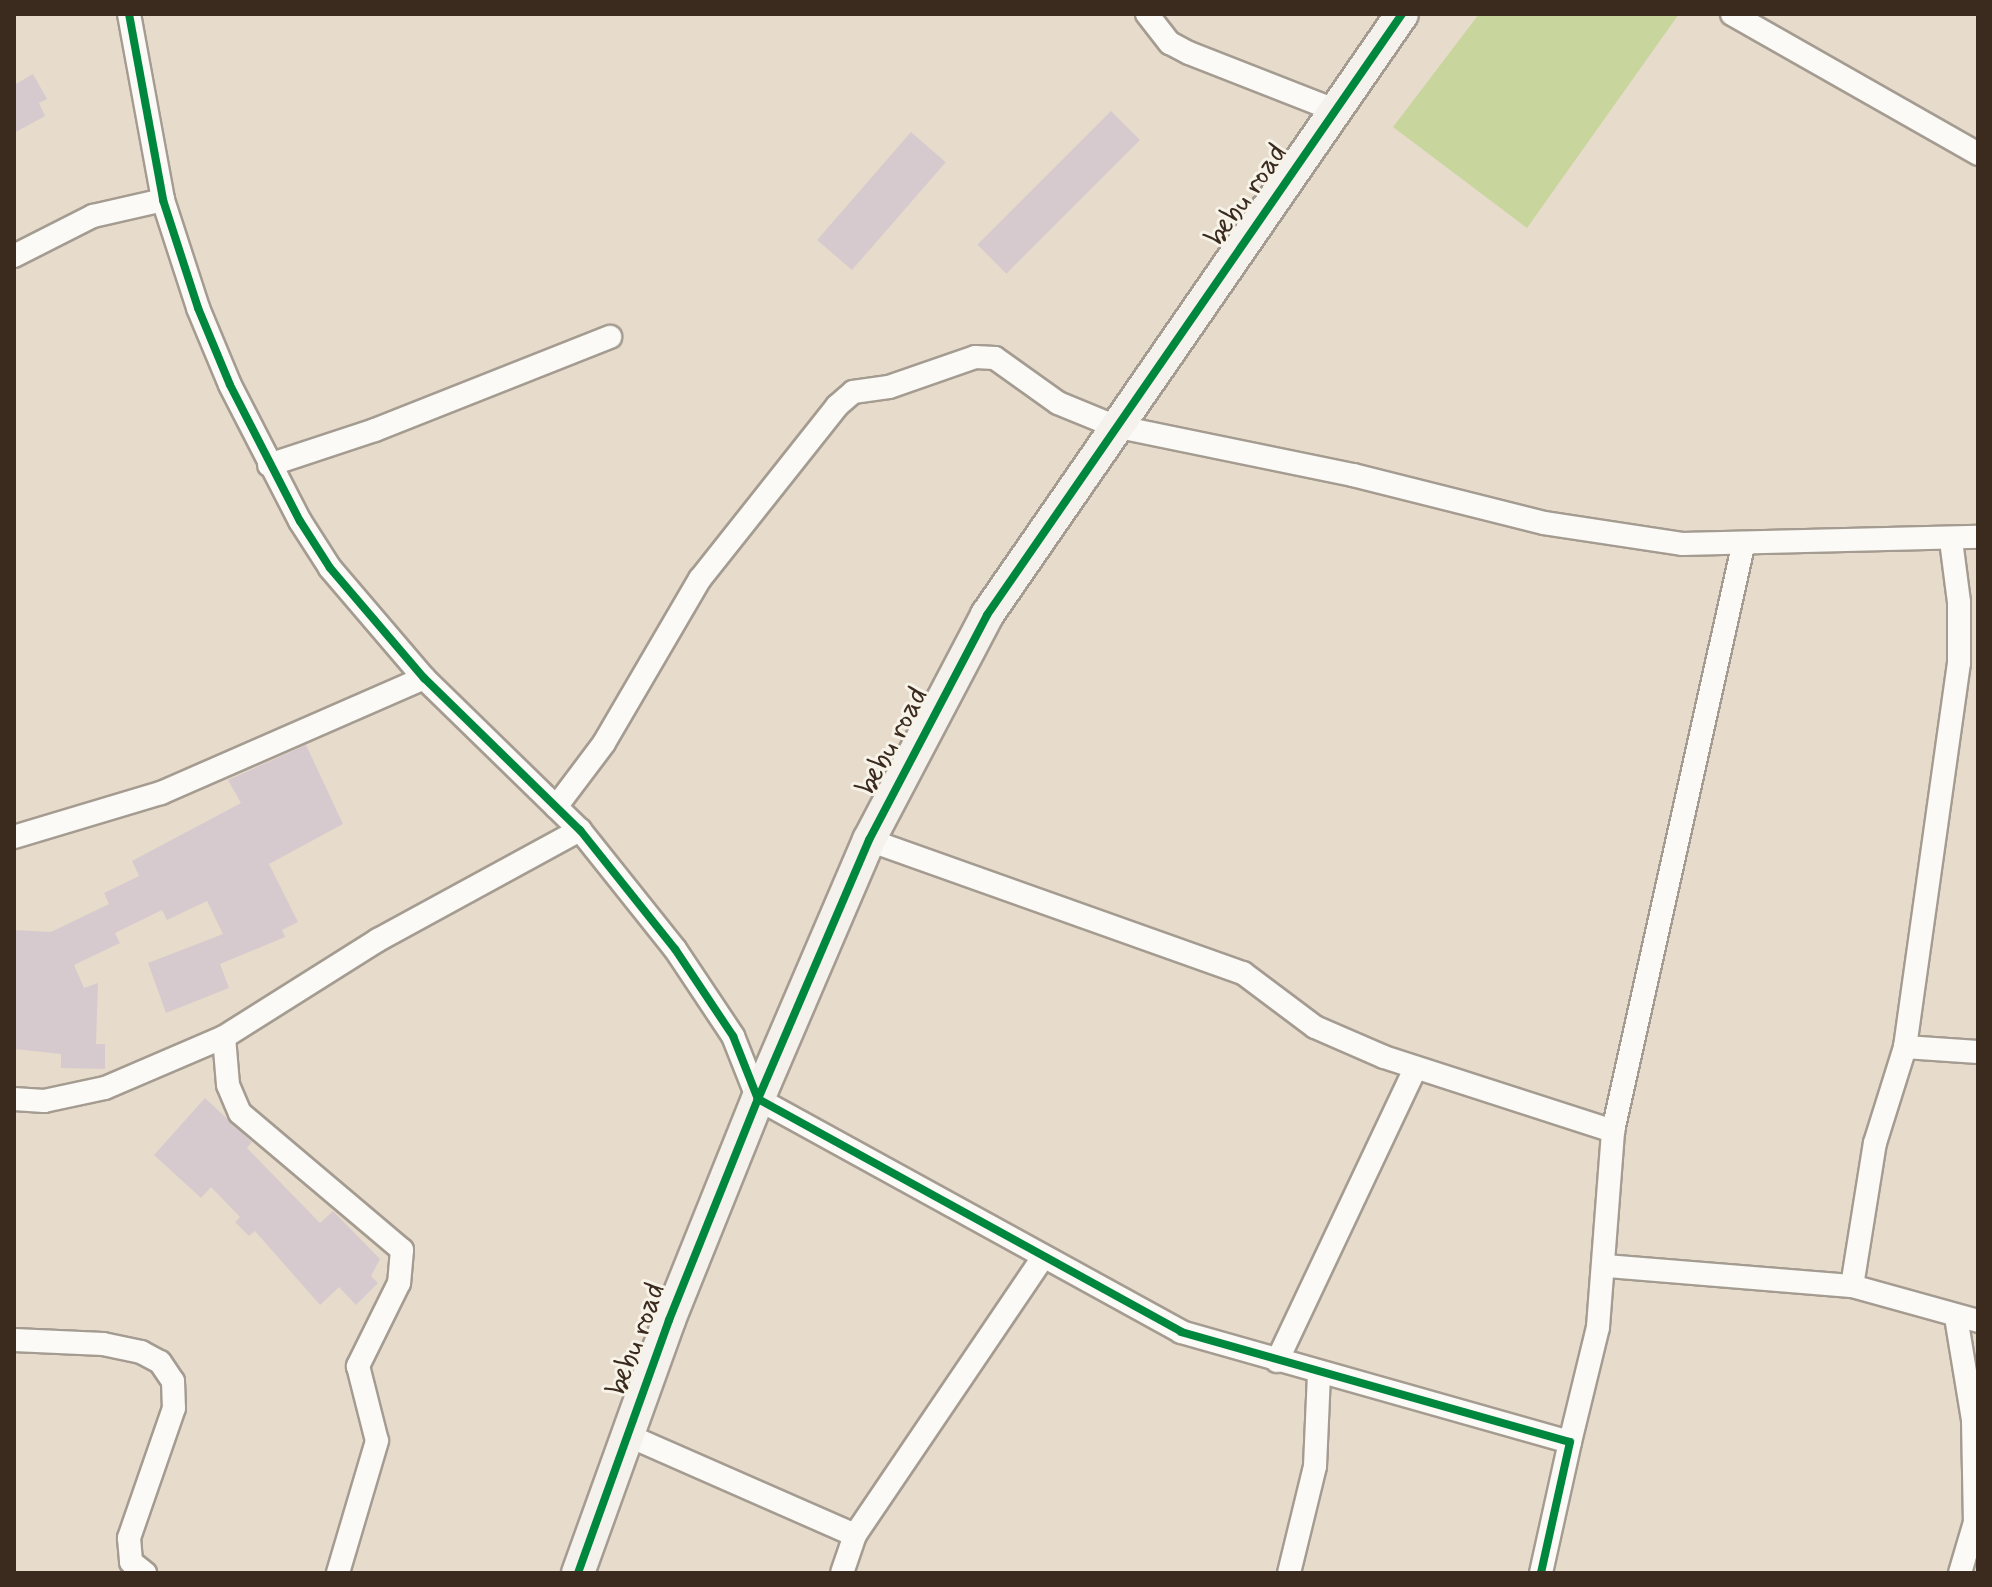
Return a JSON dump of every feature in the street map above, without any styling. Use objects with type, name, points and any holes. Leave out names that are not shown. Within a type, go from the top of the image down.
[{"type":"street","points":[[129,14],[163,200],[198,308],[269,465],[330,568],[424,678],[580,830],[703,987],[733,1036],[758,1099],[1042,1259],[1181,1332],[1570,1442]]},
{"type":"street","points":[[1147,14],[1170,43],[1189,53],[1337,111]]},
{"type":"street","name":"bebu road","points":[[578,1573],[627,1435],[758,1099],[869,840],[987,615],[1114,426],[1402,14]]},
{"type":"street","points":[[1732,14],[1978,154]]},
{"type":"street","points":[[14,256],[93,216],[163,200]]},
{"type":"street","points":[[269,465],[375,430],[610,337]]},
{"type":"street","points":[[556,807],[604,743],[700,579],[763,493],[853,392],[889,387],[975,357],[995,358],[1058,403],[1114,426],[1353,475],[1544,523],[1683,544],[1743,546],[1978,537]]},
{"type":"street","points":[[1852,1286],[1875,1143],[1905,1047],[1959,663],[1959,602],[1951,540]]},
{"type":"street","points":[[1541,1573],[1598,1327],[1607,1266],[1613,1131],[1743,546]]},
{"type":"street","points":[[14,837],[161,793],[424,678]]},
{"type":"street","points":[[14,1099],[44,1101],[105,1088],[224,1037],[378,940],[580,830]]},
{"type":"street","points":[[869,840],[1243,973],[1315,1027],[1415,1069],[1613,1131]]},
{"type":"street","points":[[224,1037],[228,1085],[240,1113],[402,1250],[399,1283],[358,1366],[377,1441],[338,1573]]},
{"type":"street","points":[[1905,1047],[1978,1052]]},
{"type":"street","points":[[1277,1361],[1415,1069]]},
{"type":"street","points":[[842,1573],[855,1535],[1042,1259]]},
{"type":"street","points":[[1607,1266],[1852,1286],[1967,1319],[1977,1523],[1960,1573]]},
{"type":"street","points":[[14,1340],[103,1344],[141,1352],[160,1362],[173,1381],[174,1408],[129,1538],[131,1562],[145,1573]]},
{"type":"street","points":[[1289,1573],[1315,1466],[1319,1373]]},
{"type":"street","points":[[627,1435],[855,1535]]},
{"type":"green space","points":[[1479,14],[1679,14],[1527,228],[1393,127]]},
{"type":"building","points":[[33,74],[47,99],[39,103],[45,116],[14,133],[14,85]]},
{"type":"building","points":[[1111,111],[1140,140],[1006,274],[977,245]]},
{"type":"building","points":[[911,132],[946,162],[852,270],[817,240]]},
{"type":"building","points":[[306,745],[343,824],[269,864],[298,922],[282,930],[285,937],[220,964],[229,988],[166,1013],[148,963],[223,934],[207,901],[167,920],[162,910],[115,933],[120,943],[74,965],[84,988],[98,983],[96,1044],[105,1044],[105,1069],[61,1068],[61,1054],[14,1049],[14,930],[51,932],[109,904],[104,893],[139,876],[132,861],[241,803],[228,780]]},
{"type":"building","points":[[205,1098],[252,1142],[247,1148],[320,1223],[333,1211],[380,1259],[371,1276],[378,1283],[356,1305],[339,1287],[320,1305],[255,1231],[249,1236],[235,1222],[240,1217],[211,1187],[201,1198],[154,1155]]},
{"type":"cycle path","points":[[129,14],[163,200],[198,308],[230,385],[300,521],[330,568],[424,678],[580,830],[675,949],[733,1036],[758,1099],[1181,1332],[1570,1442],[1541,1573]]},
{"type":"cycle path","points":[[578,1573],[669,1320],[758,1099],[869,840],[987,615],[1402,14]]}]
